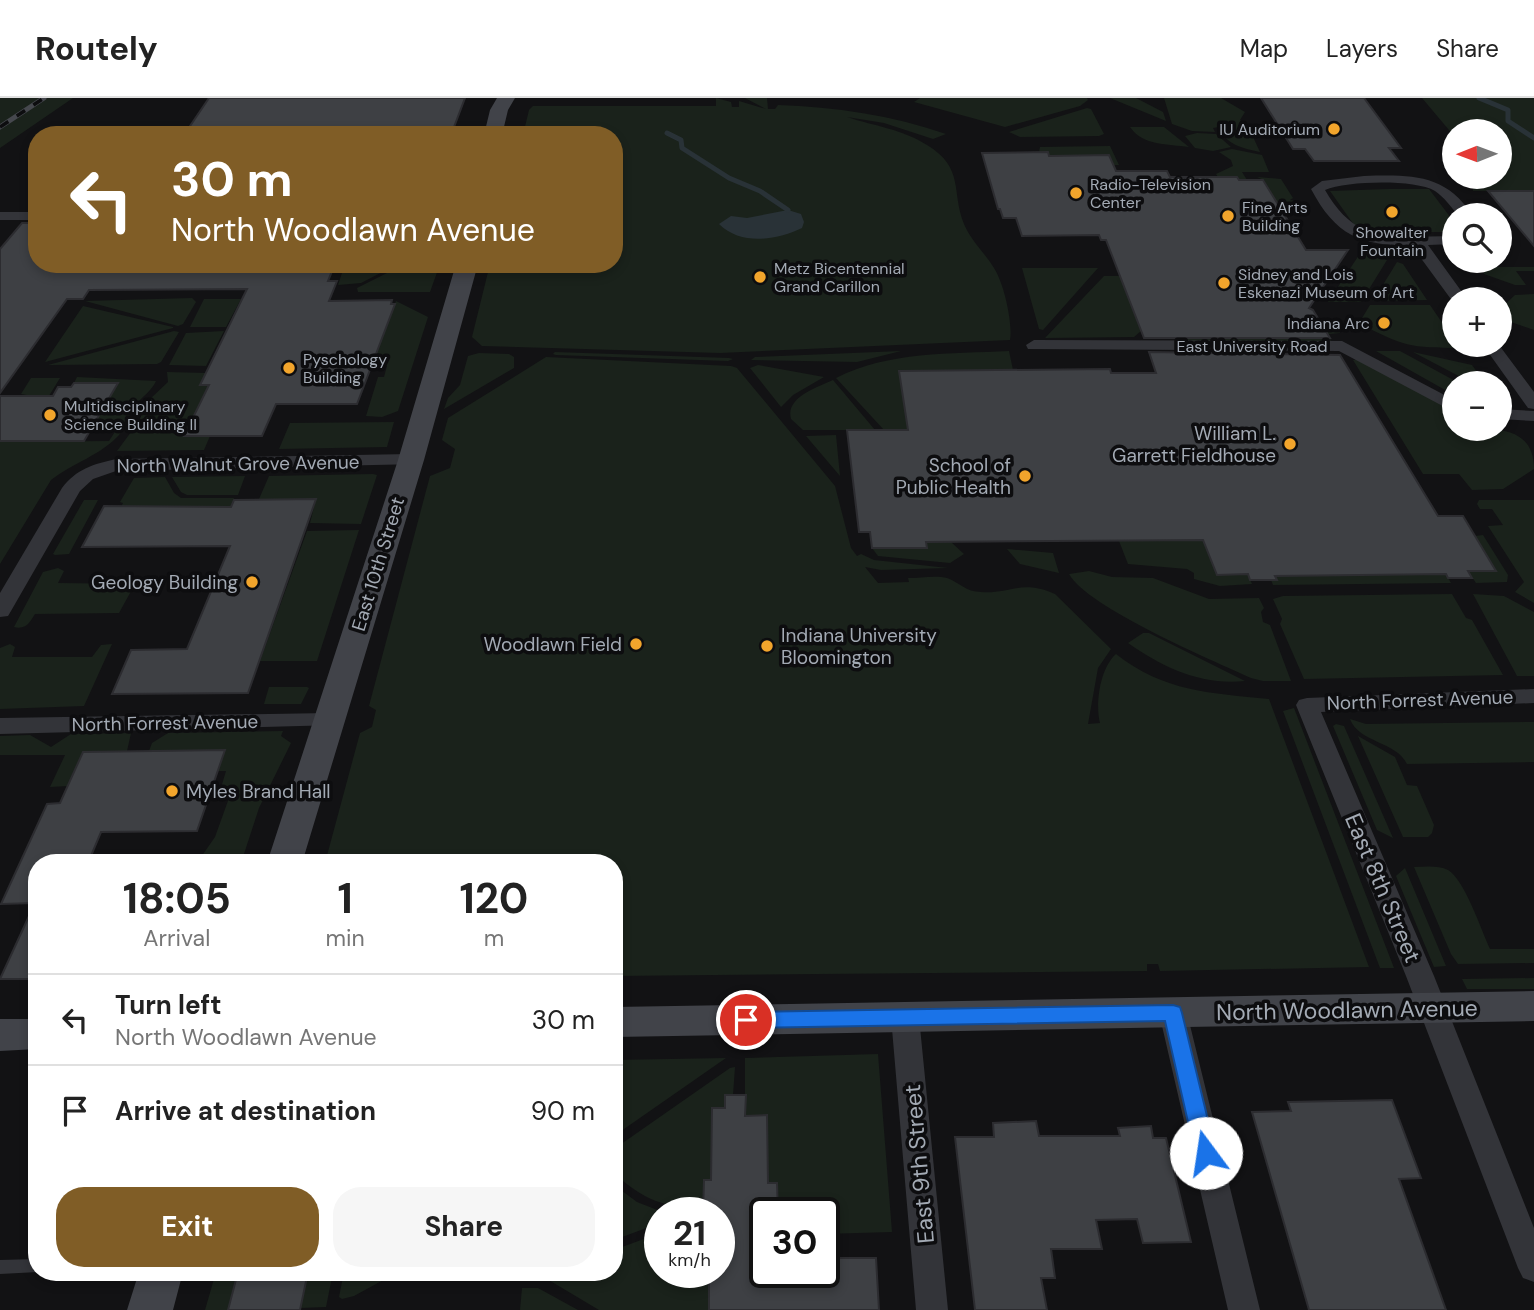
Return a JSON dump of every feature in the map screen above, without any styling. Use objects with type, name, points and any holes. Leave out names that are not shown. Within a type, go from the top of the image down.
[{"type":"street","points":[[495,126],[499,110],[506,98]]},
{"type":"street","points":[[512,126],[520,98]]},
{"type":"street","points":[[1442,240],[1369,239],[1347,230],[1318,190],[1322,185],[1341,182],[1419,182],[1433,185],[1448,194],[1455,203]]},
{"type":"street","points":[[0,216],[28,216]]},
{"type":"street","points":[[1416,240],[1449,287]]},
{"type":"street","name":"East 10th Street","points":[[287,854],[411,460],[464,273]]},
{"type":"street","name":"East University Road","points":[[1034,345],[1342,346],[1442,400]]},
{"type":"street","points":[[1500,357],[1534,404]]},
{"type":"street","points":[[1512,415],[1534,416]]},
{"type":"street","name":"North Walnut Grove Avenue","points":[[72,488],[82,476],[116,465],[411,460]]},
{"type":"street","points":[[0,611],[72,488]]},
{"type":"street","name":"North Forrest Avenue","points":[[1307,705],[1534,696]]},
{"type":"street","name":"East 8th Street","points":[[1307,705],[1432,1008],[1534,1268]]},
{"type":"street","name":"North Forrest Avenue","points":[[0,726],[329,720]]},
{"type":"street","name":"North Woodlawn Avenue","points":[[623,1022],[1534,1006]]},
{"type":"street","points":[[1173,1013],[1244,1310]]},
{"type":"street","name":"East 9th Street","points":[[905,1017],[933,1310]]},
{"type":"street","points":[[0,1035],[28,1034]]},
{"type":"street","points":[[150,1310],[158,1281]]},
{"type":"lane","points":[[0,1266],[28,1266]]},
{"type":"shaded area","points":[[0,98],[73,98],[32,126],[28,126],[28,129],[0,148]]},
{"type":"shaded area","points":[[716,98],[731,102],[732,107],[739,107],[739,101],[766,109],[745,98],[767,98],[768,109],[775,109],[778,105],[842,110],[884,117],[946,134],[933,139],[884,123],[847,117],[898,131],[927,145],[947,163],[955,181],[964,224],[1001,283],[1009,314],[1010,340],[720,353],[482,346],[472,337],[488,273],[623,273],[623,126],[525,126],[529,110],[533,106],[716,106]]},
{"type":"shaded area","points":[[920,98],[1088,100],[1080,106],[1005,127],[914,102]]},
{"type":"shaded area","points":[[1110,98],[1136,98],[1163,112],[1166,121]]},
{"type":"shaded area","points":[[1164,98],[1221,98],[1245,112],[1240,120],[1255,130],[1254,139],[1260,152],[1230,142],[1219,127],[1213,128],[1215,132],[1192,131],[1172,124]]},
{"type":"shaded area","points":[[1422,98],[1534,98],[1534,191],[1473,191],[1512,189],[1512,119],[1442,119],[1442,122]]},
{"type":"shaded area","points":[[1091,109],[1104,134],[1020,137],[1009,132]]},
{"type":"shaded area","points":[[1130,127],[1164,127],[1189,147],[1149,141]]},
{"type":"shaded area","points":[[1197,133],[1216,134],[1231,147],[1213,151],[1195,148],[1185,136]]},
{"type":"shaded area","points":[[1110,146],[1119,165],[1113,165],[1108,155],[1049,156],[1048,152],[1039,152],[1040,147]]},
{"type":"shaded area","points":[[1232,149],[1262,155],[1269,172],[1242,172],[1247,180],[1218,177],[1216,174],[1233,166],[1231,160],[1219,152]]},
{"type":"shaded area","points":[[1257,177],[1281,179],[1293,198],[1290,200],[1295,201],[1293,206],[1279,206],[1264,180]]},
{"type":"shaded area","points":[[1429,189],[1442,206],[1442,232],[1359,232],[1330,191]]},
{"type":"shaded area","points":[[788,210],[801,214],[804,222],[802,228],[782,236],[748,238],[738,236],[719,224],[731,216],[747,218]]},
{"type":"shaded area","points":[[1361,252],[1371,252],[1387,260],[1361,302],[1328,302]]},
{"type":"shaded area","points":[[1397,262],[1403,264],[1427,300],[1373,301]]},
{"type":"shaded area","points":[[1512,267],[1534,267],[1534,271],[1516,271],[1526,285],[1515,285],[1484,274],[1512,273]]},
{"type":"shaded area","points":[[1022,268],[1098,268],[1043,330],[1039,329]]},
{"type":"shaded area","points":[[342,273],[380,273],[361,283],[338,285]]},
{"type":"shaded area","points":[[387,273],[437,273],[430,292],[358,292],[357,288]]},
{"type":"shaded area","points":[[1104,276],[1120,276],[1141,331],[1134,337],[1045,338]]},
{"type":"shaded area","points":[[1534,294],[1534,330],[1512,322],[1512,298],[1515,295]]},
{"type":"shaded area","points":[[192,298],[196,302],[183,324],[178,326],[85,301]]},
{"type":"shaded area","points":[[204,299],[241,299],[226,327],[190,327]]},
{"type":"shaded area","points":[[396,301],[428,317],[398,411],[382,417],[366,416],[378,377],[384,377],[387,366],[371,365]]},
{"type":"shaded area","points":[[1370,305],[1430,305],[1442,322],[1442,347],[1407,344],[1359,323]]},
{"type":"shaded area","points":[[83,306],[173,327],[173,328],[45,362]]},
{"type":"shaded area","points":[[1341,326],[1340,333],[1329,334],[1331,342],[1176,341],[1171,335],[1191,327]]},
{"type":"shaded area","points":[[174,331],[179,332],[161,362],[157,364],[48,365]]},
{"type":"shaded area","points":[[224,331],[206,366],[169,365],[186,333]]},
{"type":"shaded area","points":[[901,351],[857,362],[751,360],[755,357]]},
{"type":"shaded area","points":[[1009,351],[1013,370],[900,371],[908,430],[884,430],[836,378],[856,369],[898,358]]},
{"type":"shaded area","points":[[1376,351],[1400,351],[1442,374],[1442,388]]},
{"type":"shaded area","points":[[1413,352],[1472,365],[1476,371],[1449,371]]},
{"type":"shaded area","points":[[479,353],[509,354],[514,357],[514,368],[444,409],[448,398],[460,385],[468,356]]},
{"type":"shaded area","points":[[553,354],[733,359],[728,361],[556,355]]},
{"type":"shaded area","name":"Woodlawn Field","points":[[546,357],[737,368],[835,486],[851,548],[857,556],[861,554],[874,560],[948,568],[881,570],[865,567],[878,583],[938,577],[947,578],[976,592],[1025,587],[1043,590],[1055,594],[1111,649],[1098,668],[1088,724],[1100,723],[1100,687],[1106,668],[1116,654],[1134,667],[1170,683],[1208,692],[1269,699],[1369,967],[1160,971],[1158,964],[1147,964],[1147,971],[623,976],[623,854],[327,854],[360,733],[372,727],[376,710],[369,706],[430,476],[450,468],[455,449],[442,440],[448,418]]},
{"type":"shaded area","points":[[1361,359],[1442,402],[1442,441],[1512,441],[1512,433],[1526,443],[1532,454],[1534,469],[1503,489],[1472,490],[1459,474],[1423,474],[1353,360]]},
{"type":"shaded area","points":[[758,365],[824,377],[793,395],[781,407],[750,368]]},
{"type":"shaded area","points":[[167,372],[206,373],[200,385],[211,385],[184,435],[210,436],[204,450],[117,451],[137,424],[149,400],[168,382]]},
{"type":"shaded area","points":[[77,377],[156,381],[135,406],[122,432],[112,442],[51,480],[0,564],[0,442],[109,441],[118,427],[93,426],[118,383],[74,383]]},
{"type":"shaded area","points":[[31,378],[60,378],[44,404],[27,404],[32,396],[21,394]]},
{"type":"shaded area","points":[[833,380],[875,430],[803,430],[791,419],[790,411],[798,399]]},
{"type":"shaded area","points":[[394,422],[387,447],[279,449],[290,423]]},
{"type":"shaded area","points":[[836,435],[840,476],[806,436]]},
{"type":"shaded area","points":[[377,475],[361,524],[310,523],[316,499],[259,499],[269,476]]},
{"type":"shaded area","points":[[245,476],[238,495],[187,495],[181,492],[172,477]]},
{"type":"shaded area","points":[[165,477],[174,493],[181,498],[234,498],[231,507],[121,507],[123,503],[120,502],[134,478]]},
{"type":"shaded area","points":[[84,500],[98,500],[69,554],[53,554]]},
{"type":"shaded area","points":[[1479,500],[1534,500],[1534,603],[1515,592],[1524,582],[1488,526],[1503,525],[1492,509],[1480,509],[1477,504]]},
{"type":"shaded area","points":[[359,530],[317,661],[260,661],[307,531]]},
{"type":"shaded area","points":[[1483,535],[1508,575],[1507,582],[1476,583],[1468,571],[1496,570],[1475,536]]},
{"type":"shaded area","points":[[1203,540],[1217,574],[1248,574],[1252,584],[1220,586],[1194,579],[1194,573],[1187,569],[1128,564],[1119,541]]},
{"type":"shaded area","points":[[926,542],[951,542],[964,554],[950,563],[878,556],[872,548],[927,548]]},
{"type":"shaded area","points":[[1007,549],[1053,553],[1059,573],[1020,564]]},
{"type":"shaded area","points":[[58,568],[64,571],[58,583],[135,584],[119,613],[35,614],[25,626],[14,627],[43,572]]},
{"type":"shaded area","points":[[1089,571],[1112,577],[1153,578],[1209,599],[1259,598],[1264,608],[1261,612],[1263,622],[1270,625],[1291,681],[1251,678],[1152,632],[1100,602],[1069,574]]},
{"type":"shaded area","points":[[1446,574],[1451,583],[1273,585],[1271,580],[1276,580],[1275,576]]},
{"type":"shaded area","points":[[1452,594],[1466,618],[1472,620],[1503,675],[1304,679],[1280,624],[1282,619],[1273,599],[1283,596]]},
{"type":"shaded area","points":[[1473,594],[1504,596],[1534,612],[1534,676],[1517,676]]},
{"type":"shaded area","points":[[1143,633],[1149,633],[1245,681],[1213,681],[1169,667],[1128,643]]},
{"type":"shaded area","points":[[10,644],[15,647],[12,657],[92,657],[101,645],[112,644],[84,706],[0,709],[0,648]]},
{"type":"shaded area","points":[[269,687],[309,688],[301,704],[264,704]]},
{"type":"shaded area","points":[[1294,708],[1394,968],[1380,968],[1283,711]]},
{"type":"shaded area","points":[[1350,719],[1366,724],[1534,722],[1534,762],[1407,764],[1395,751],[1361,733]]},
{"type":"shaded area","points":[[1333,726],[1344,726],[1393,838],[1377,830]]},
{"type":"shaded area","points":[[283,731],[281,736],[291,743],[259,808],[244,854],[203,854],[215,837],[229,798],[220,791],[226,771],[217,771],[224,750],[149,751],[152,743],[168,733]]},
{"type":"shaded area","points":[[131,733],[127,751],[83,752],[67,786],[50,787],[65,755],[0,755],[0,736],[30,735],[51,747],[71,734]]},
{"type":"shaded area","points":[[1358,736],[1395,757],[1407,785],[1417,786],[1434,825],[1428,837],[1403,837]]},
{"type":"shaded area","points":[[1414,867],[1448,870],[1466,894],[1490,949],[1534,949],[1534,963],[1458,964],[1451,954]]},
{"type":"shaded area","points":[[1405,868],[1446,966],[1434,967],[1396,876]]},
{"type":"shaded area","points":[[1534,978],[1534,989],[1467,989],[1462,979]]},
{"type":"shaded area","points":[[878,1054],[892,1232],[840,1234],[840,1197],[777,1197],[777,1183],[768,1183],[766,1115],[745,1116],[745,1058]]},
{"type":"shaded area","points":[[726,1058],[623,1130],[623,1060]]},
{"type":"shaded area","points":[[735,1067],[733,1095],[725,1095],[725,1108],[712,1109],[711,1180],[704,1180],[704,1197],[647,1197],[635,1190],[623,1180],[623,1143]]},
{"type":"shaded area","points":[[623,1192],[644,1205],[644,1229],[623,1237]]},
{"type":"shaded area","points":[[644,1239],[644,1288],[709,1288],[709,1310],[599,1310],[550,1281],[623,1281],[623,1247]]},
{"type":"shaded area","points":[[213,1281],[236,1281],[228,1310],[205,1310]]},
{"type":"shaded area","points":[[306,1281],[331,1281],[326,1307],[300,1308]]},
{"type":"shaded area","points":[[342,1281],[382,1281],[354,1296],[342,1299],[339,1297]]},
{"type":"shaded area","points":[[522,1288],[538,1288],[578,1310],[520,1310]]},
{"type":"building","points":[[209,98],[465,98],[454,126],[190,126]]},
{"type":"building","name":"IU Auditorium","points":[[1261,98],[1364,98],[1401,148],[1389,148],[1399,161],[1314,161],[1305,149],[1293,149]]},
{"type":"building","points":[[1048,152],[1049,156],[1109,155],[1116,171],[1167,171],[1170,177],[1237,177],[1239,180],[1263,180],[1306,250],[1348,250],[1309,308],[1313,310],[1330,338],[1144,338],[1106,240],[1101,240],[1099,235],[1022,236],[1016,218],[1003,218],[998,209],[982,153]]},
{"type":"building","points":[[1488,191],[1534,191],[1534,246],[1512,220],[1512,203],[1498,203]]},
{"type":"building","name":"Pyschology Building","points":[[22,223],[28,223],[28,273],[331,273],[328,281],[337,281],[329,301],[392,300],[391,304],[395,304],[357,404],[276,404],[262,436],[184,436],[209,385],[200,385],[247,289],[89,290],[83,299],[67,299],[0,393],[0,249]]},
{"type":"building","points":[[1149,352],[1340,355],[1438,516],[1463,516],[1496,571],[1468,571],[1472,578],[1448,578],[1446,574],[1275,576],[1277,580],[1250,580],[1248,574],[1217,575],[1203,540],[926,542],[927,548],[872,548],[870,532],[859,532],[847,430],[908,430],[899,371],[1110,369],[1111,373],[1156,373]]},
{"type":"building","name":"Multidisciplinary Science Building II","points":[[74,383],[118,383],[84,441],[0,441],[0,396],[53,396],[58,387],[71,387]]},
{"type":"building","name":"Geology Building","points":[[316,499],[248,693],[112,694],[131,650],[187,649],[230,546],[82,547],[104,506],[231,507],[234,500]]},
{"type":"building","name":"Myles Brand Hall","points":[[225,750],[197,831],[101,832],[92,854],[28,854],[28,903],[1,904],[47,804],[60,803],[83,752]]},
{"type":"building","name":"Myles Brand Hall","points":[[28,918],[28,979],[0,979]]},
{"type":"building","points":[[725,1095],[746,1095],[745,1116],[767,1115],[768,1183],[777,1183],[777,1197],[749,1197],[749,1288],[840,1288],[840,1258],[876,1258],[879,1310],[709,1310],[709,1288],[735,1288],[735,1197],[703,1197],[704,1180],[711,1180],[712,1108],[725,1108]]},
{"type":"building","points":[[1392,1100],[1421,1178],[1399,1179],[1446,1310],[1309,1310],[1252,1112],[1291,1111],[1288,1102]]},
{"type":"building","points":[[1036,1121],[1039,1136],[1120,1136],[1118,1128],[1151,1126],[1153,1138],[1166,1138],[1191,1242],[1143,1243],[1137,1219],[1096,1220],[1102,1249],[1051,1249],[1055,1278],[1041,1278],[1047,1310],[975,1310],[955,1137],[994,1137],[993,1123]]},
{"type":"building","points":[[236,1281],[306,1281],[300,1310],[228,1310]]},
{"type":"waterway","points":[[1479,98],[1508,110],[1508,121],[1534,138]]},
{"type":"waterway","points":[[667,133],[681,140],[682,148],[729,178],[760,191],[788,210]]},
{"type":"railway","points":[[0,127],[44,98]]},
{"type":"place","name":"IU Auditorium","points":[[1334,129]]},
{"type":"place","name":"Radio-Television Center","points":[[1076,193]]},
{"type":"place","name":"Showalter Fountain","points":[[1392,212]]},
{"type":"place","name":"Fine Arts Building","points":[[1228,216]]},
{"type":"place","name":"Metz Bicentennial Grand Carillon","points":[[760,277]]},
{"type":"place","name":"Sidney and Lois Eskenazi Museum of Art","points":[[1224,283]]},
{"type":"place","name":"Indiana Arc","points":[[1384,323]]},
{"type":"place","name":"Pyschology Building","points":[[289,368]]},
{"type":"place","name":"Multidisciplinary Science Building II","points":[[50,415]]},
{"type":"place","name":"William L. Garrett Fieldhouse","points":[[1290,444]]},
{"type":"place","name":"School of Public Health","points":[[1025,476]]},
{"type":"place","name":"Geology Building","points":[[252,582]]},
{"type":"place","name":"Woodlawn Field","points":[[636,644]]},
{"type":"place","name":"Indiana University Bloomington","points":[[767,646]]},
{"type":"place","name":"Myles Brand Hall","points":[[172,791]]},
{"type":"route","points":[[746,1020],[1173,1013],[1206,1153]]}]
